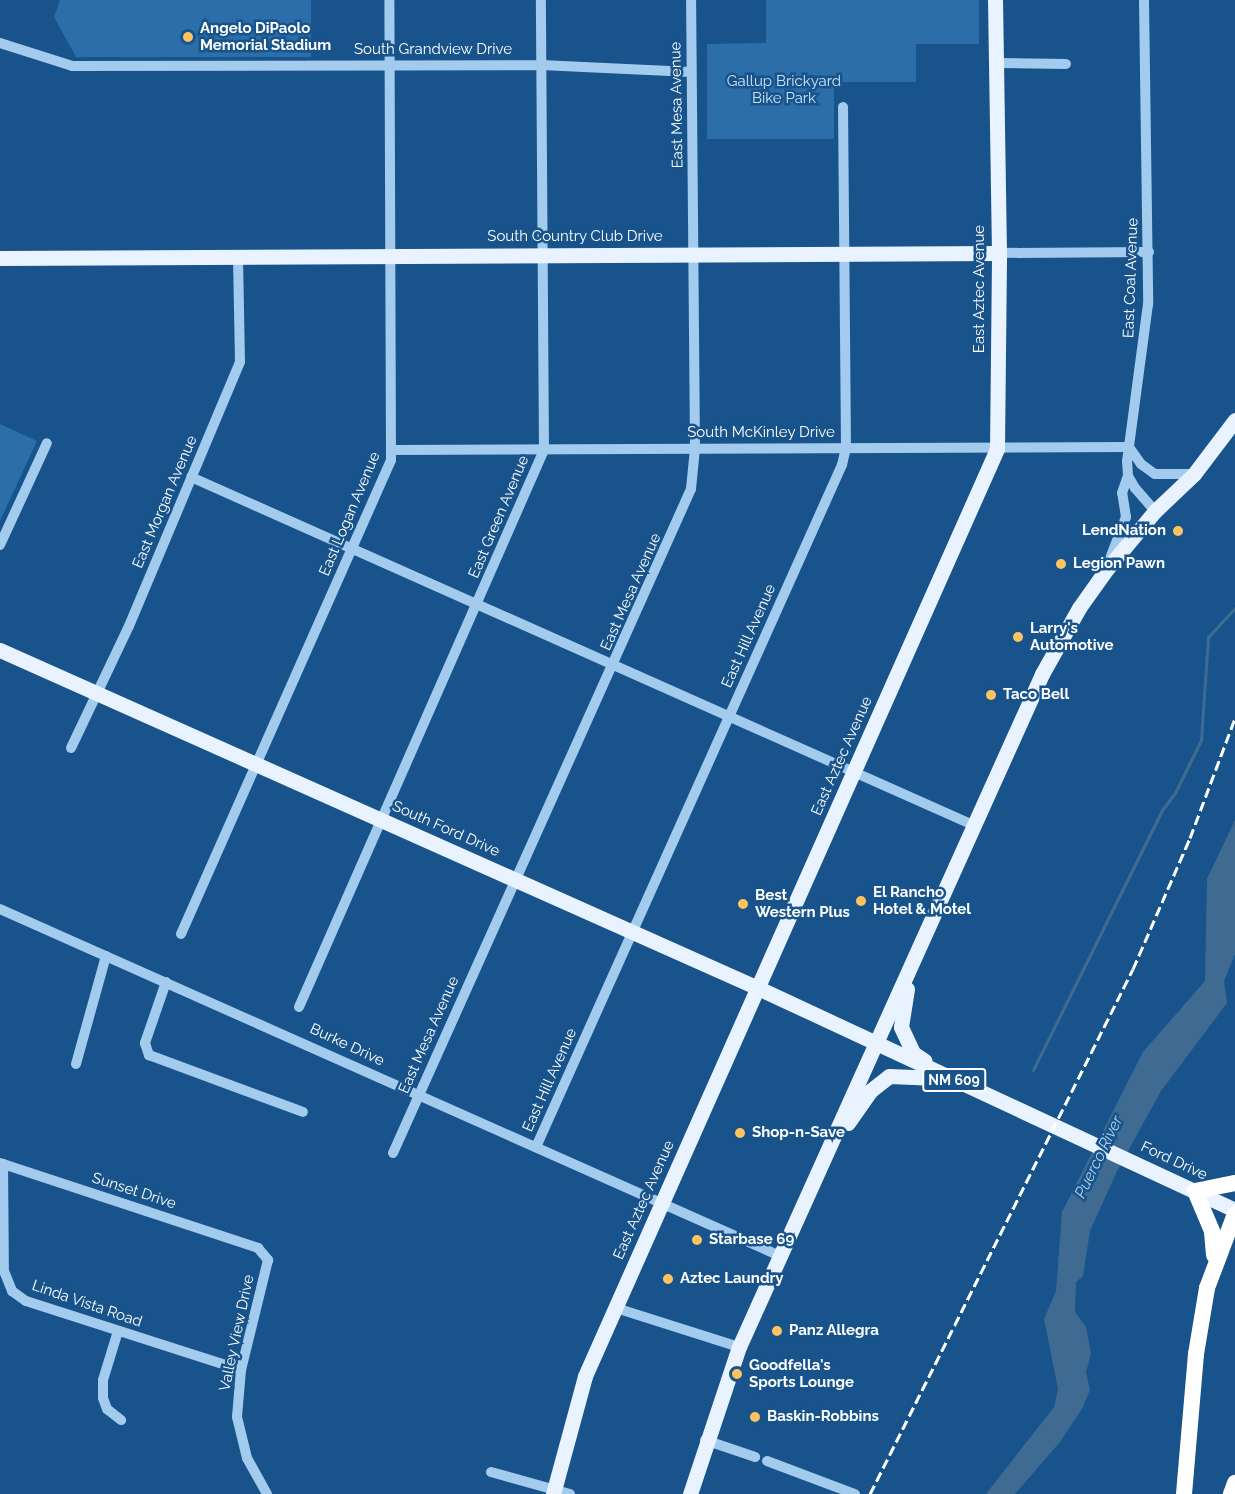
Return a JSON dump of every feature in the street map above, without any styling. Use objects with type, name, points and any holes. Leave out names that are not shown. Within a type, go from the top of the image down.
[{"type":"highway","points":[[1184,1494],[1196,1354],[1215,1244],[1195,1191],[1235,1183]]},
{"type":"highway","points":[[1207,1288],[1235,1212]]},
{"type":"highway","points":[[1231,1494],[1235,1483]]},
{"type":"main road","name":"East Aztec Avenue","points":[[554,1492],[585,1376],[997,449],[999,253],[995,0]]},
{"type":"main road","name":"South Country Club Drive","points":[[0,258],[999,253]]},
{"type":"main road","points":[[690,1494],[705,1440],[739,1347],[1042,674],[1079,608],[1106,570],[1155,511],[1194,474],[1235,420]]},
{"type":"main road","name":"South Ford Drive","points":[[0,650],[634,932],[758,988],[875,1045]]},
{"type":"main road","points":[[922,939],[907,986],[901,1027],[913,1053],[952,1079]]},
{"type":"main road","name":"NM 609","points":[[875,1045],[952,1079]]},
{"type":"main road","points":[[804,1201],[854,1113],[880,1082],[903,1074],[952,1079]]},
{"type":"main road","name":"Ford Drive","points":[[952,1079],[1178,1183],[1235,1212]]},
{"type":"street","name":"East Logan Avenue","points":[[180,934],[351,550],[393,450],[389,0]]},
{"type":"street","name":"East Green Avenue","points":[[299,1007],[478,605],[544,450],[541,0]]},
{"type":"street","name":"East Mesa Avenue","points":[[393,1153],[685,507],[696,448],[691,0]]},
{"type":"street","name":"East Coal Avenue","points":[[1106,570],[1126,516],[1122,493],[1128,476],[1129,447],[1142,363],[1149,252],[1144,0]]},
{"type":"street","name":"South Grandview Drive","points":[[0,43],[72,66],[541,65],[691,72]]},
{"type":"street","points":[[995,63],[1066,64]]},
{"type":"street","name":"East Hill Avenue","points":[[536,1147],[842,465],[846,448],[843,107]]},
{"type":"street","name":"South Country Club Drive","points":[[999,253],[1149,252]]},
{"type":"street","name":"East Morgan Avenue","points":[[71,748],[129,626],[240,362],[238,257]]},
{"type":"street","points":[[0,545],[47,443]]},
{"type":"street","points":[[1129,447],[1141,464],[1155,474],[1194,474]]},
{"type":"street","name":"South McKinley Drive","points":[[393,450],[1129,447]]},
{"type":"street","points":[[1128,476],[1155,511]]},
{"type":"street","points":[[191,477],[728,719],[973,825]]},
{"type":"street","name":"Burke Drive","points":[[0,909],[780,1256]]},
{"type":"street","points":[[76,1064],[106,956]]},
{"type":"street","points":[[166,982],[145,1043],[149,1055],[303,1112]]},
{"type":"street","name":"Sunset Drive","points":[[2,1163],[258,1248]]},
{"type":"street","name":"Linda Vista Road","points":[[2,1163],[4,1271],[12,1291],[26,1301],[241,1370]]},
{"type":"street","name":"Valley View Drive","points":[[258,1248],[268,1260],[237,1394],[239,1427],[247,1458],[267,1494]]},
{"type":"street","points":[[616,1308],[739,1347]]},
{"type":"street","points":[[118,1331],[103,1380],[103,1398],[107,1409],[121,1420]]},
{"type":"street","points":[[705,1440],[755,1457]]},
{"type":"street","points":[[767,1461],[855,1494]]},
{"type":"street","points":[[491,1472],[554,1492],[570,1494]]},
{"type":"green space","name":"Angelo DiPaolo Memorial Stadium","points":[[60,0],[311,0],[311,57],[76,57],[54,17]]},
{"type":"green space","name":"Gallup Brickyard Bike Park","points":[[766,0],[979,0],[979,44],[916,44],[916,82],[834,82],[834,139],[707,139],[707,44],[766,43]]},
{"type":"green space","points":[[0,424],[37,441],[0,521]]},
{"type":"water","name":"Puerco River","points":[[1235,820],[1235,954],[1224,981],[1227,1003],[1161,1091],[1117,1171],[1090,1231],[1083,1276],[1076,1282],[1075,1312],[1086,1327],[1091,1354],[1086,1372],[1090,1390],[1082,1409],[1060,1442],[1015,1494],[986,1494],[1054,1407],[1058,1389],[1044,1319],[1056,1291],[1062,1212],[1143,1052],[1205,981],[1207,879]]},
{"type":"waterway","points":[[1033,1070],[1162,810],[1175,793],[1201,740],[1208,637],[1235,608]]},
{"type":"railway","points":[[870,1494],[1133,969],[1190,838],[1235,718]]},
{"type":"place","name":"Angelo DiPaolo Memorial Stadium","points":[[188,37]]},
{"type":"place","name":"LendNation","points":[[1178,531]]},
{"type":"place","name":"Legion Pawn","points":[[1061,564]]},
{"type":"place","name":"Larry's Automotive","points":[[1018,637]]},
{"type":"place","name":"Taco Bell","points":[[991,695]]},
{"type":"place","name":"El Rancho Hotel & Motel","points":[[861,901]]},
{"type":"place","name":"Best Western Plus","points":[[743,904]]},
{"type":"place","name":"Shop-n-Save","points":[[740,1133]]},
{"type":"place","name":"Starbase 69","points":[[697,1240]]},
{"type":"place","name":"Aztec Laundry","points":[[668,1279]]},
{"type":"place","name":"Panz Allegra","points":[[777,1331]]},
{"type":"place","name":"Goodfella's Sports Lounge","points":[[737,1374]]},
{"type":"place","name":"Baskin-Robbins","points":[[755,1417]]}]
